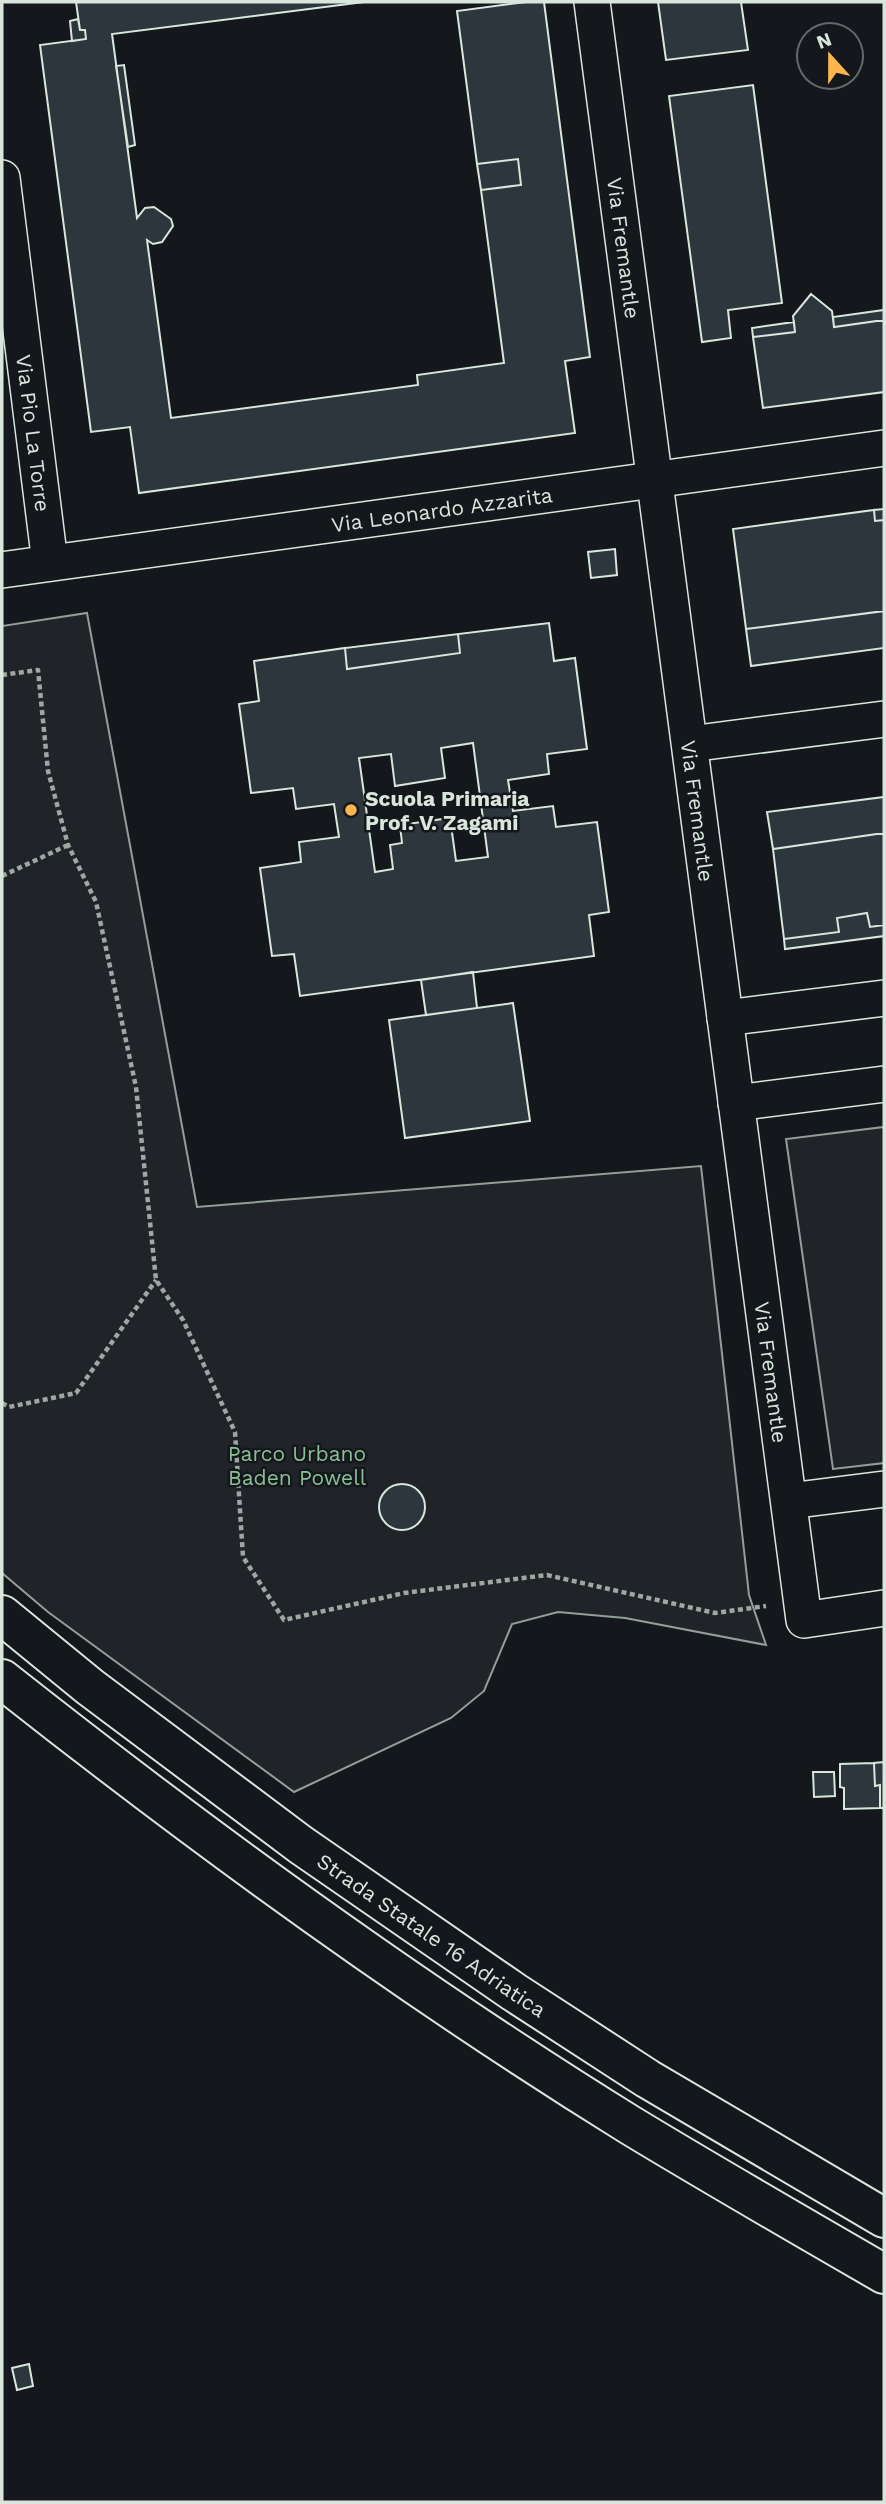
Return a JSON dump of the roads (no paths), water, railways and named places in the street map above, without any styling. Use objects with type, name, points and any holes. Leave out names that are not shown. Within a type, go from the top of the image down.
[{"type":"highway","name":"Strada Statale 16 Adriatica","points":[[2,1615],[90,1687],[301,1846],[514,1992],[648,2079],[884,2218]]},
{"type":"highway","points":[[2,1679],[269,1883],[478,2026],[628,2124],[884,2274]]},
{"type":"highway","points":[[715,2176],[884,2299]]},
{"type":"street","name":"Via Fremantle","points":[[592,2],[803,1610],[884,1608]]},
{"type":"street","name":"Via Pio La Torre","points":[[2,178],[50,563]]},
{"type":"street","name":"Via Leonardo Azzarita","points":[[2,570],[884,448]]},
{"type":"street","points":[[690,744],[884,719]]},
{"type":"street","points":[[725,1018],[884,998]]},
{"type":"street","points":[[736,1103],[884,1084]]},
{"type":"street","points":[[789,1501],[884,1489]]},
{"type":"place","name":"Scuola Primaria Prof. V. Zagami","points":[[351,810]]},
{"type":"park label","name":"Parco Urbano Baden Powell","points":[[297,1465]]}]
